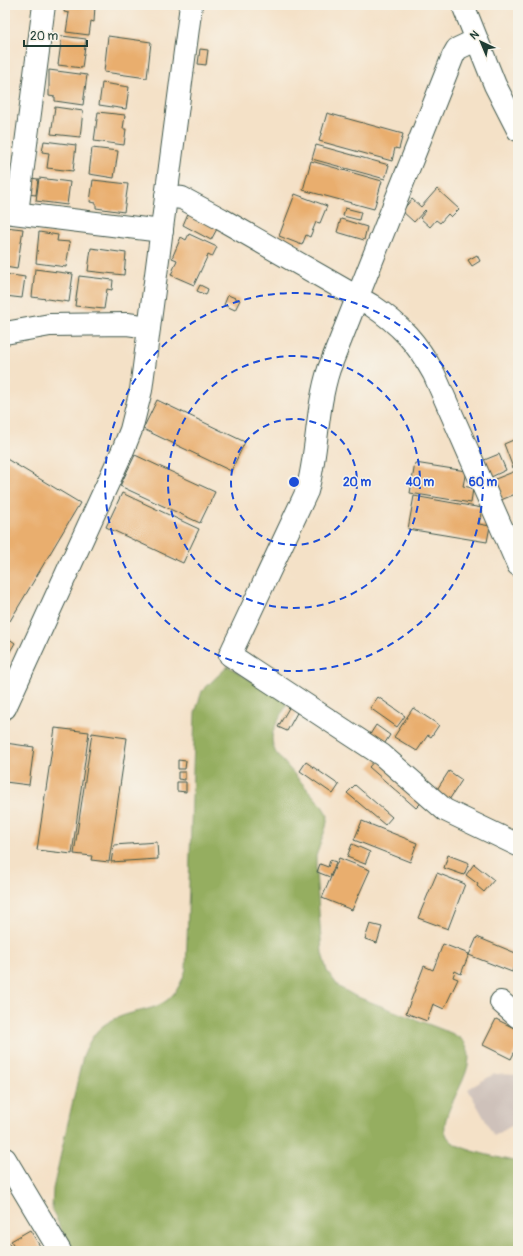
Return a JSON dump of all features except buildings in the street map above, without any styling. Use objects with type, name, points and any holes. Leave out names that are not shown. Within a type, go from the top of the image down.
[{"type":"street","points":[[44,5],[11,212],[162,231]]},
{"type":"street","points":[[5,708],[131,430],[141,390],[191,5]]},
{"type":"street","points":[[463,5],[495,84],[518,130]]},
{"type":"street","points":[[476,40],[457,49],[453,56],[329,369],[322,393],[313,463],[307,491],[230,655],[382,755],[445,810],[518,845]]},
{"type":"street","points":[[166,196],[182,198],[357,297],[391,318],[408,334],[423,353],[434,374],[518,565]]},
{"type":"street","points":[[5,333],[50,325],[127,324],[149,327]]},
{"type":"street","points":[[501,1002],[518,1017]]},
{"type":"street","points":[[5,1159],[60,1251]]},
{"type":"shaded area","points":[[494,1074],[518,1075],[518,1122],[494,1136],[468,1089]]},
{"type":"green space","points":[[228,666],[287,703],[273,733],[273,745],[276,753],[322,806],[328,816],[326,827],[316,856],[322,953],[327,971],[339,987],[355,996],[451,1033],[464,1042],[469,1053],[468,1066],[450,1108],[446,1121],[445,1132],[451,1141],[456,1145],[483,1154],[518,1162],[518,1251],[73,1251],[61,1230],[52,1209],[53,1189],[83,1056],[87,1047],[94,1035],[104,1025],[117,1018],[162,1004],[171,996],[179,985],[186,969],[195,713],[202,691]]}]
